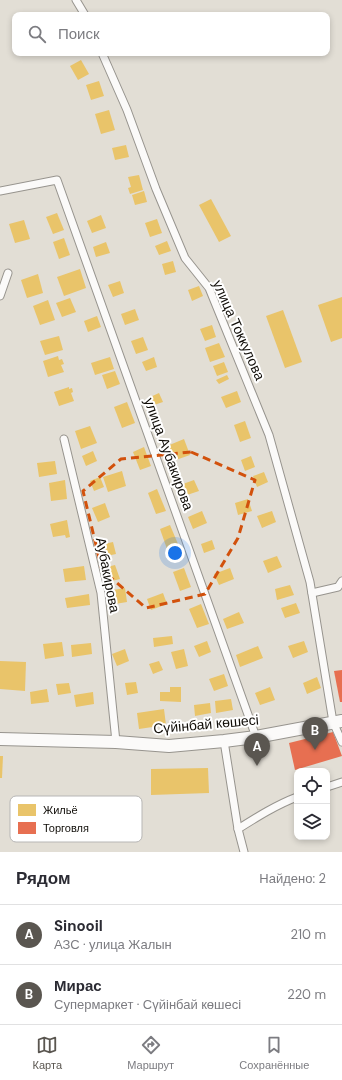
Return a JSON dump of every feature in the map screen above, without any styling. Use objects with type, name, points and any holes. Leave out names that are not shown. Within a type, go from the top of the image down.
[{"type":"main road","name":"Сүйінбай көшесі","points":[[0,738],[116,742],[169,746],[256,737],[338,721]]},
{"type":"street","points":[[76,0],[83,12]]},
{"type":"street","name":"улица Токкулова","points":[[103,56],[127,110],[156,189],[185,258],[209,288],[269,435],[310,582],[342,742]]},
{"type":"street","name":"улица Аубакирова","points":[[0,191],[57,180],[256,737]]},
{"type":"street","points":[[0,296],[8,273]]},
{"type":"street","name":"Аубакирова","points":[[64,439],[101,593],[116,742]]},
{"type":"street","points":[[312,593],[338,587],[342,581]]},
{"type":"street","points":[[224,741],[238,829],[244,852]]},
{"type":"street","points":[[330,786],[342,782]]},
{"type":"street","points":[[238,829],[264,813],[294,798]]},
{"type":"highlighted area","points":[[191,452],[255,480],[238,538],[205,594],[146,608],[102,570],[83,491],[121,459]]},
{"type":"building: Жильё","points":[[81,60],[89,74],[78,80],[70,66]]},
{"type":"building: Жильё","points":[[99,81],[104,96],[91,100],[86,85]]},
{"type":"building: Жильё","points":[[109,110],[115,130],[101,134],[95,114]]},
{"type":"building: Жильё","points":[[126,145],[129,157],[115,160],[112,148]]},
{"type":"building: Жильё","points":[[139,175],[143,190],[130,194],[128,188],[131,187],[128,177]]},
{"type":"building: Жильё","points":[[144,191],[147,202],[135,205],[132,195]]},
{"type":"building: Жильё","points":[[211,199],[231,236],[219,242],[199,205]]},
{"type":"building: Жильё","points":[[57,213],[64,230],[53,234],[46,217]]},
{"type":"building: Жильё","points":[[101,215],[106,228],[92,233],[87,221]]},
{"type":"building: Жильё","points":[[157,219],[162,233],[150,237],[145,223]]},
{"type":"building: Жильё","points":[[24,220],[30,239],[15,243],[9,224]]},
{"type":"building: Жильё","points":[[64,238],[70,255],[59,259],[53,242]]},
{"type":"building: Жильё","points":[[167,241],[171,251],[159,255],[155,246]]},
{"type":"building: Жильё","points":[[106,242],[110,253],[96,257],[93,247]]},
{"type":"building: Жильё","points":[[173,261],[176,272],[165,275],[162,264]]},
{"type":"building: Жильё","points":[[80,269],[86,288],[64,296],[57,277]]},
{"type":"building: Жильё","points":[[38,274],[43,293],[27,298],[21,280]]},
{"type":"building: Жильё","points":[[120,281],[124,293],[113,297],[108,285]]},
{"type":"building: Жильё","points":[[199,286],[203,296],[192,301],[188,290]]},
{"type":"building: Жильё","points":[[342,297],[342,338],[331,342],[318,305]]},
{"type":"building: Жильё","points":[[70,298],[76,312],[62,317],[56,303]]},
{"type":"building: Жильё","points":[[48,300],[55,320],[40,325],[33,306]]},
{"type":"building: Жильё","points":[[135,309],[139,320],[125,325],[121,314]]},
{"type":"building: Жильё","points":[[283,310],[302,362],[285,368],[266,316]]},
{"type":"building: Жильё","points":[[97,316],[101,327],[88,332],[84,321]]},
{"type":"building: Жильё","points":[[212,325],[216,337],[205,341],[200,329]]},
{"type":"building: Жильё","points":[[59,336],[63,350],[45,355],[40,341]]},
{"type":"building: Жильё","points":[[143,337],[148,350],[136,354],[131,341]]},
{"type":"building: Жильё","points":[[219,343],[225,357],[210,362],[205,348]]},
{"type":"building: Жильё","points":[[58,356],[59,360],[62,359],[64,364],[61,365],[64,372],[48,377],[43,361]]},
{"type":"building: Жильё","points":[[110,357],[114,369],[95,375],[91,363]]},
{"type":"building: Жильё","points":[[154,357],[157,367],[146,371],[142,362]]},
{"type":"building: Жильё","points":[[224,362],[228,372],[217,376],[213,366]]},
{"type":"building: Жильё","points":[[115,371],[120,384],[107,389],[102,375]]},
{"type":"building: Жильё","points":[[227,375],[229,379],[219,384],[216,380]]},
{"type":"building: Жильё","points":[[69,387],[69,389],[72,388],[73,392],[71,393],[74,401],[59,406],[54,392]]},
{"type":"building: Жильё","points":[[237,391],[241,402],[226,408],[221,397]]},
{"type":"building: Жильё","points":[[159,393],[163,402],[151,406],[148,398]]},
{"type":"building: Жильё","points":[[127,402],[135,423],[122,428],[114,407]]},
{"type":"building: Жильё","points":[[245,421],[251,438],[240,442],[234,425]]},
{"type":"building: Жильё","points":[[90,426],[97,443],[81,449],[75,431]]},
{"type":"building: Жильё","points":[[184,439],[190,455],[173,461],[167,446]]},
{"type":"building: Жильё","points":[[144,447],[151,466],[140,470],[133,452]]},
{"type":"building: Жильё","points":[[93,451],[97,461],[86,466],[82,456]]},
{"type":"building: Жильё","points":[[251,456],[255,467],[245,471],[241,460]]},
{"type":"building: Жильё","points":[[55,461],[57,474],[39,477],[37,463]]},
{"type":"building: Жильё","points":[[122,471],[126,486],[108,492],[103,477]]},
{"type":"building: Жильё","points":[[264,472],[268,482],[257,487],[253,476]]},
{"type":"building: Жильё","points":[[100,477],[104,487],[94,491],[90,481]]},
{"type":"building: Жильё","points":[[65,480],[67,499],[51,501],[49,483]]},
{"type":"building: Жильё","points":[[194,480],[199,491],[184,496],[180,485]]},
{"type":"building: Жильё","points":[[157,489],[166,511],[156,514],[148,493]]},
{"type":"building: Жильё","points":[[248,499],[252,511],[238,515],[235,503]]},
{"type":"building: Жильё","points":[[105,503],[110,517],[98,522],[92,508]]},
{"type":"building: Жильё","points":[[202,511],[207,523],[193,529],[188,517]]},
{"type":"building: Жильё","points":[[272,511],[276,522],[262,528],[257,516]]},
{"type":"building: Жильё","points":[[67,520],[70,537],[66,538],[65,535],[53,537],[50,524]]},
{"type":"building: Жильё","points":[[170,525],[178,544],[167,549],[160,529]]},
{"type":"building: Жильё","points":[[212,540],[215,549],[204,553],[201,544]]},
{"type":"building: Жильё","points":[[113,542],[116,554],[102,557],[99,545]]},
{"type":"building: Жильё","points":[[277,556],[282,567],[268,573],[263,561]]},
{"type":"building: Жильё","points":[[115,565],[120,579],[108,582],[103,568]]},
{"type":"building: Жильё","points":[[84,566],[86,580],[65,582],[63,569]]},
{"type":"building: Жильё","points":[[184,568],[191,587],[180,591],[173,572]]},
{"type":"building: Жильё","points":[[230,568],[234,579],[219,585],[214,574]]},
{"type":"building: Жильё","points":[[290,585],[294,595],[277,600],[275,589]]},
{"type":"building: Жильё","points":[[125,588],[127,602],[109,605],[107,591]]},
{"type":"building: Жильё","points":[[163,593],[167,604],[151,610],[147,599]]},
{"type":"building: Жильё","points":[[89,594],[90,605],[67,608],[65,598]]},
{"type":"building: Жильё","points":[[296,603],[300,613],[285,618],[281,608]]},
{"type":"building: Жильё","points":[[201,604],[209,624],[197,628],[189,609]]},
{"type":"building: Жильё","points":[[239,612],[244,623],[227,629],[223,619]]},
{"type":"building: Жильё","points":[[172,636],[173,644],[154,647],[153,638]]},
{"type":"building: Жильё","points":[[207,641],[211,652],[199,657],[194,646]]},
{"type":"building: Жильё","points":[[304,641],[308,652],[293,658],[288,646]]},
{"type":"building: Жильё","points":[[62,642],[64,656],[45,659],[43,644]]},
{"type":"building: Жильё","points":[[91,643],[92,654],[72,657],[71,645]]},
{"type":"building: Жильё","points":[[258,646],[263,658],[240,667],[236,655]]},
{"type":"building: Жильё","points":[[125,649],[129,661],[117,666],[112,654]]},
{"type":"building: Жильё","points":[[184,649],[188,666],[176,669],[171,652]]},
{"type":"building: Жильё","points":[[0,661],[26,662],[25,691],[0,689]]},
{"type":"building: Жильё","points":[[159,661],[163,670],[153,674],[149,664]]},
{"type":"building: Жильё","points":[[224,674],[228,686],[214,691],[209,679]]},
{"type":"building: Жильё","points":[[317,677],[321,688],[307,694],[303,683]]},
{"type":"building: Жильё","points":[[136,682],[138,693],[127,695],[125,683]]},
{"type":"building: Жильё","points":[[69,683],[71,693],[58,695],[56,684]]},
{"type":"building: Жильё","points":[[170,687],[181,687],[181,702],[160,701],[160,692],[170,692]]},
{"type":"building: Жильё","points":[[270,687],[275,700],[260,705],[255,693]]},
{"type":"building: Жильё","points":[[47,689],[49,702],[31,704],[30,692]]},
{"type":"building: Жильё","points":[[93,692],[94,704],[76,707],[74,695]]},
{"type":"building: Жильё","points":[[231,699],[233,710],[216,713],[215,701]]},
{"type":"building: Жильё","points":[[210,703],[211,713],[195,716],[194,705]]},
{"type":"building: Жильё","points":[[164,709],[166,725],[139,729],[137,713]]},
{"type":"building: Жильё","points":[[0,756],[3,756],[2,778],[0,778]]},
{"type":"building: Жильё","points":[[208,768],[209,793],[151,795],[151,769]]},
{"type":"building: Торговля","points":[[342,670],[342,702],[340,702],[334,671]]},
{"type":"building: Торговля","points":[[333,732],[342,756],[302,768],[295,768],[289,743]]},
{"type":"place","name":"Мирас","points":[[315,750]]},
{"type":"place","name":"Sinooil","points":[[257,766]]}]
